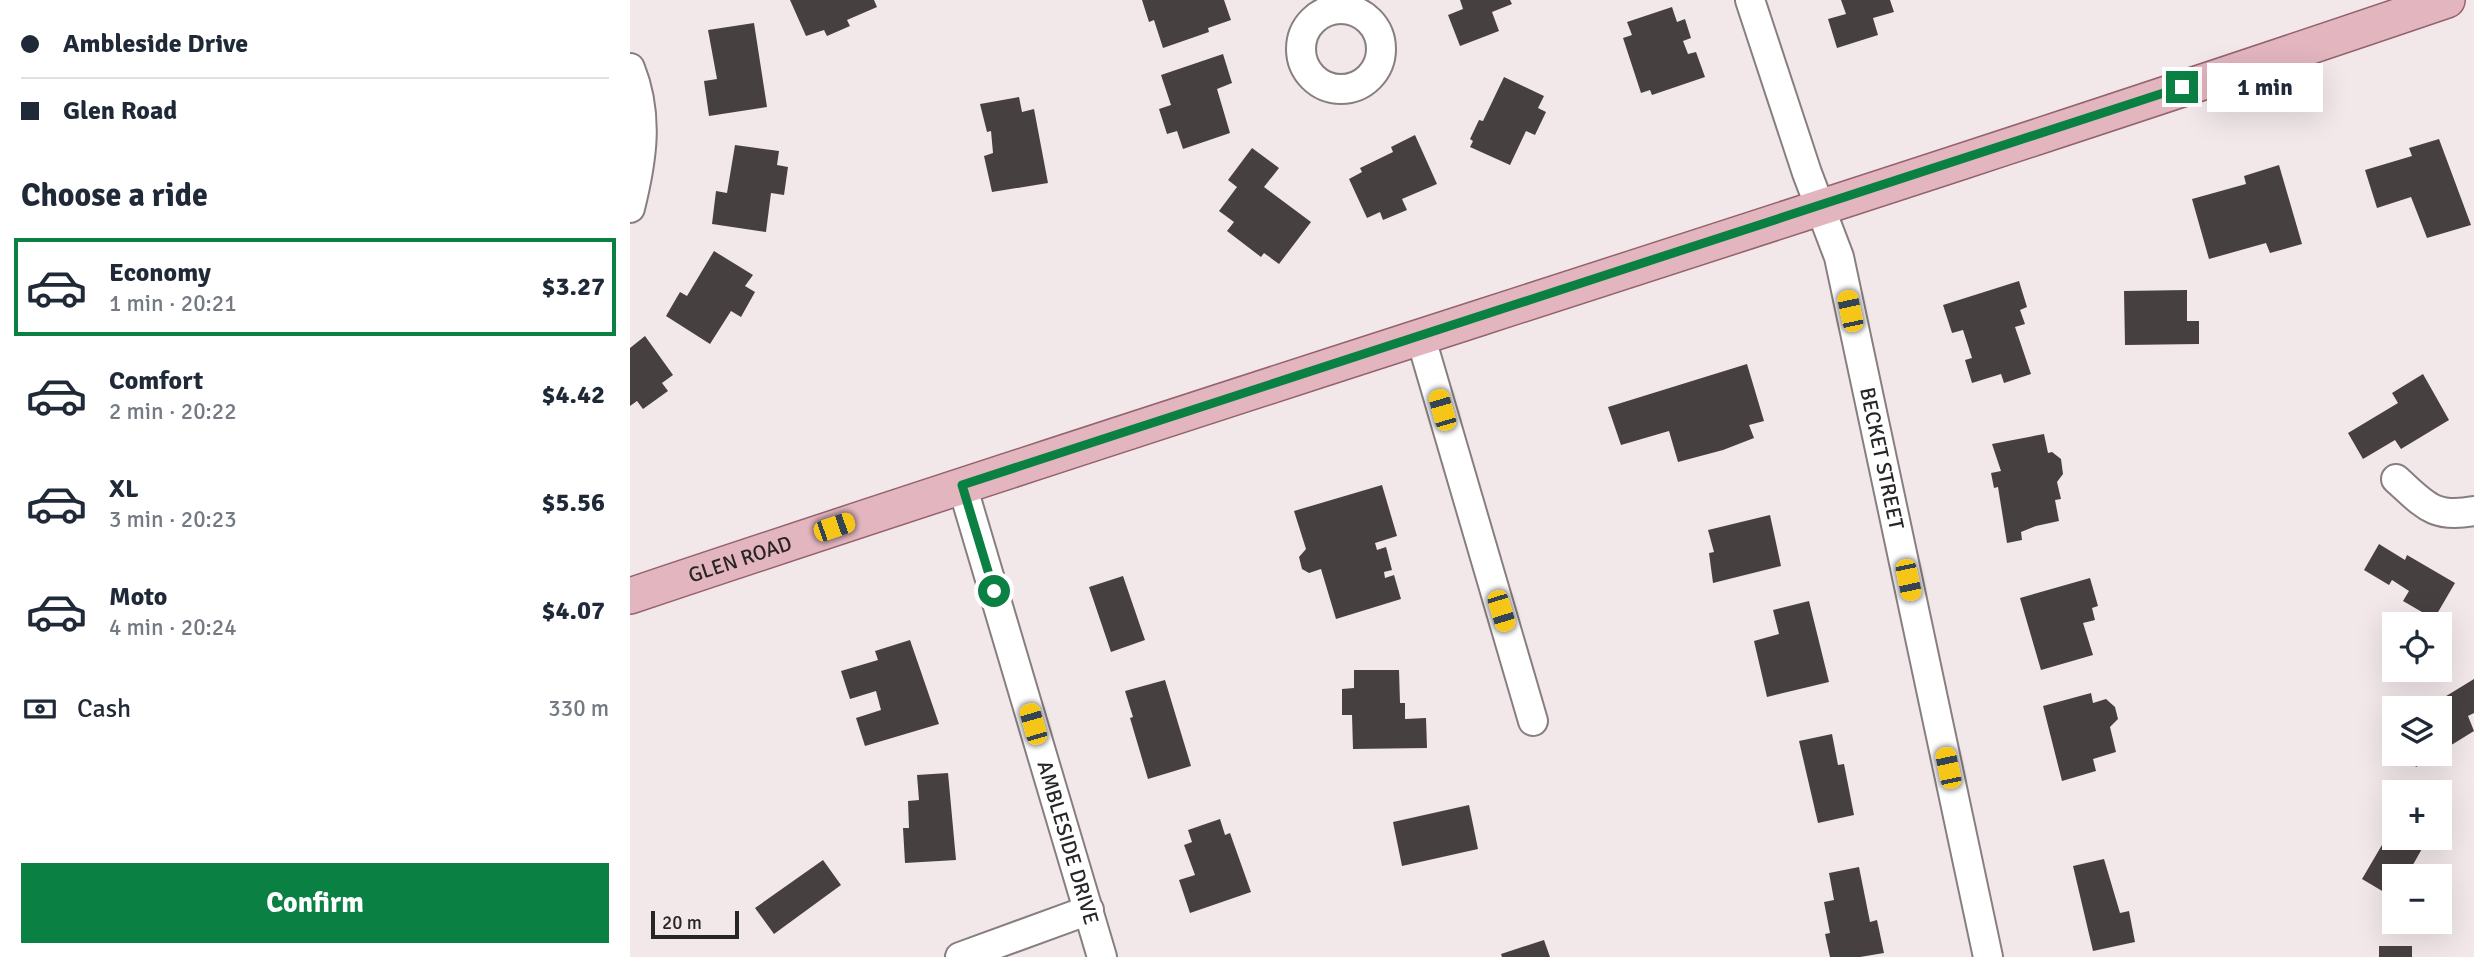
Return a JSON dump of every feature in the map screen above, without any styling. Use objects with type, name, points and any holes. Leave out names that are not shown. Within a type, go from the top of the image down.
[{"type":"main road","name":"GLEN ROAD","points":[[630,596],[2447,0]]},
{"type":"street","name":"BECKET STREET","points":[[1750,0],[1819,208],[1839,257],[1988,957]]},
{"type":"street","points":[[630,68],[641,113],[643,146],[630,208]]},
{"type":"street","points":[[1420,335],[1533,721]]},
{"type":"street","points":[[2396,479],[2430,509],[2446,514],[2474,511]]},
{"type":"street","name":"AMBLESIDE DRIVE","points":[[962,485],[1102,957]]},
{"type":"street","points":[[960,957],[1089,911]]},
{"type":"building","points":[[790,0],[874,0],[877,7],[847,20],[850,26],[827,36],[824,30],[806,36]]},
{"type":"building","points":[[1142,0],[1224,0],[1231,20],[1208,28],[1209,32],[1163,48],[1154,20],[1149,22]]},
{"type":"building","points":[[1460,0],[1510,0],[1512,4],[1492,12],[1499,31],[1460,46],[1448,15],[1463,9]]},
{"type":"building","points":[[1841,0],[1890,0],[1894,12],[1873,18],[1878,35],[1837,48],[1828,19],[1846,14]]},
{"type":"building","points":[[1672,7],[1677,22],[1685,19],[1691,38],[1683,41],[1688,54],[1696,52],[1705,77],[1652,95],[1650,90],[1641,93],[1623,38],[1632,35],[1627,22]]},
{"type":"building","points":[[754,23],[767,107],[709,116],[704,81],[717,79],[708,30]]},
{"type":"building","points":[[1223,54],[1232,83],[1217,89],[1230,133],[1183,149],[1177,131],[1167,134],[1159,109],[1171,105],[1161,75]]},
{"type":"building","points":[[1504,77],[1544,96],[1538,108],[1546,112],[1535,135],[1526,131],[1510,165],[1470,147],[1473,141],[1470,139],[1479,120],[1483,121]]},
{"type":"building","points":[[1019,97],[1022,112],[1034,109],[1048,183],[992,192],[984,156],[993,153],[991,131],[987,132],[980,104]]},
{"type":"building","points":[[1415,135],[1437,184],[1402,199],[1407,210],[1383,220],[1380,212],[1367,218],[1349,179],[1362,172],[1360,168],[1393,152],[1391,147]]},
{"type":"building","points":[[2439,139],[2471,225],[2427,238],[2411,197],[2377,208],[2365,170],[2412,156],[2409,148]]},
{"type":"building","points":[[735,145],[779,151],[777,165],[788,167],[784,195],[771,193],[766,232],[712,224],[716,191],[727,193]]},
{"type":"building","points":[[1252,148],[1279,168],[1264,187],[1311,222],[1279,264],[1264,253],[1261,257],[1227,231],[1234,222],[1219,211],[1237,187],[1228,180]]},
{"type":"building","points":[[2279,165],[2302,244],[2270,253],[2266,243],[2209,259],[2192,199],[2246,184],[2244,176]]},
{"type":"building","points":[[714,251],[753,275],[745,286],[755,292],[741,317],[731,311],[710,344],[666,316],[680,292],[687,296]]},
{"type":"building","points":[[2019,281],[2027,307],[2020,310],[2025,324],[2015,327],[2031,374],[2004,383],[2001,374],[1972,383],[1965,360],[1972,358],[1963,330],[1952,333],[1943,305]]},
{"type":"building","points":[[2187,290],[2187,321],[2199,321],[2199,344],[2125,345],[2124,291]]},
{"type":"building","points":[[645,336],[673,375],[662,383],[668,391],[643,409],[637,401],[630,406],[630,348]]},
{"type":"building","points":[[1747,364],[1764,421],[1749,425],[1754,438],[1723,450],[1678,462],[1669,431],[1621,445],[1608,407]]},
{"type":"building","points":[[2423,374],[2449,420],[2401,449],[2395,440],[2363,459],[2348,433],[2398,403],[2392,393]]},
{"type":"building","points":[[2044,434],[2048,453],[2052,452],[2061,459],[2063,474],[2057,482],[2061,499],[2055,500],[2059,521],[2021,532],[2022,540],[2007,543],[1998,487],[1994,488],[1991,473],[2001,471],[1992,444]]},
{"type":"building","points":[[1382,485],[1397,536],[1375,543],[1377,550],[1386,547],[1392,570],[1384,572],[1385,578],[1394,575],[1401,599],[1336,619],[1321,569],[1309,573],[1302,569],[1299,557],[1306,549],[1294,511]]},
{"type":"building","points":[[1770,515],[1781,566],[1713,583],[1709,553],[1714,552],[1708,530]]},
{"type":"building","points":[[2379,544],[2405,560],[2407,555],[2455,583],[2438,612],[2422,612],[2403,601],[2409,591],[2392,580],[2389,585],[2364,570]]},
{"type":"building","points":[[1123,576],[1145,640],[1111,652],[1089,587]]},
{"type":"building","points":[[2090,578],[2098,606],[2092,608],[2095,620],[2083,623],[2093,655],[2041,670],[2020,598]]},
{"type":"building","points":[[1809,601],[1829,682],[1767,697],[1754,641],[1779,634],[1773,610]]},
{"type":"building","points":[[910,640],[939,724],[865,746],[856,718],[881,710],[876,691],[850,699],[841,671],[878,660],[875,651]]},
{"type":"building","points":[[1354,670],[1399,670],[1400,703],[1405,703],[1405,719],[1426,718],[1427,748],[1353,749],[1352,715],[1342,715],[1342,689],[1354,688]]},
{"type":"building","points":[[2474,679],[2474,713],[2468,716],[2474,731],[2452,745],[2452,696],[2446,696]]},
{"type":"building","points":[[1165,680],[1191,766],[1148,779],[1125,691]]},
{"type":"building","points":[[2091,693],[2093,703],[2106,699],[2115,707],[2118,719],[2110,727],[2116,752],[2093,759],[2096,771],[2062,781],[2043,706]]},
{"type":"building","points":[[1832,734],[1838,765],[1844,764],[1854,815],[1818,823],[1799,741]]},
{"type":"building","points":[[948,773],[956,860],[905,863],[903,828],[909,828],[908,801],[919,800],[917,775]]},
{"type":"building","points":[[1469,805],[1478,849],[1402,866],[1393,822]]},
{"type":"building","points":[[1220,819],[1225,835],[1230,833],[1251,892],[1190,913],[1179,880],[1195,875],[1184,845],[1192,842],[1188,830]]},
{"type":"building","points":[[2382,845],[2382,850],[2421,850],[2413,864],[2382,864],[2382,891],[2362,879]]},
{"type":"building","points":[[2104,859],[2120,913],[2129,911],[2135,942],[2093,951],[2073,866]]},
{"type":"building","points":[[823,860],[841,885],[774,934],[755,908]]},
{"type":"building","points":[[1859,867],[1870,922],[1877,920],[1884,953],[1860,957],[1830,957],[1825,934],[1830,933],[1824,902],[1834,900],[1829,873]]},
{"type":"building","points":[[1544,940],[1550,957],[1502,957],[1501,954]]},
{"type":"building","points":[[2379,946],[2412,946],[2412,957],[2379,957]]},
{"type":"route","points":[[994,591],[962,485],[972,480],[1819,208],[2182,87]]}]
